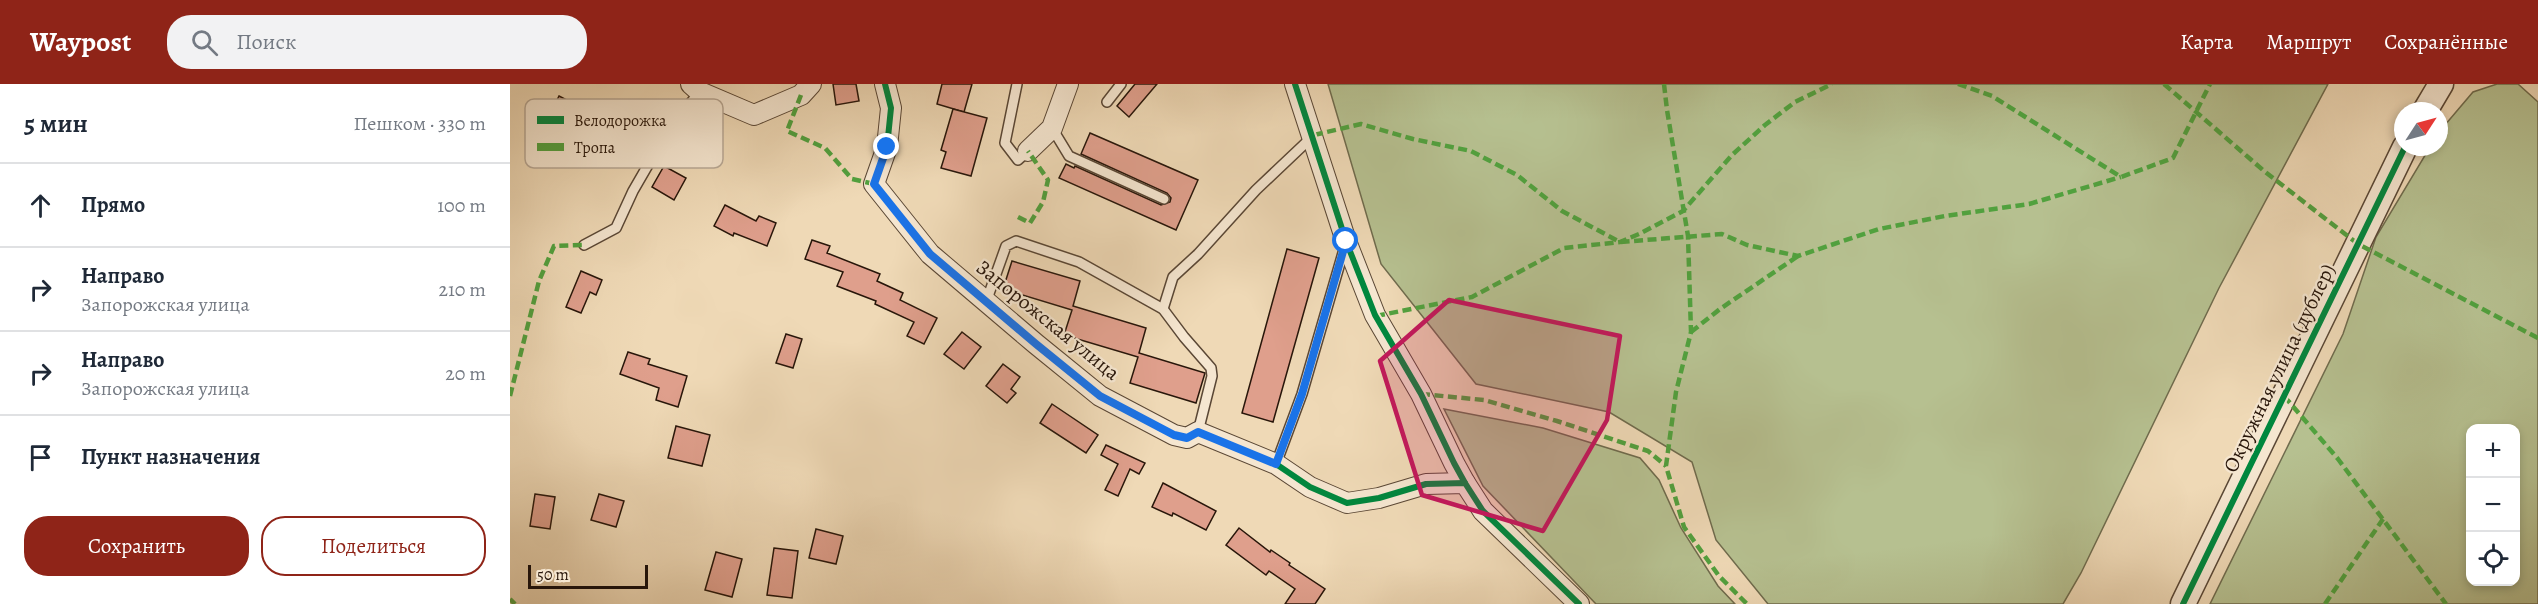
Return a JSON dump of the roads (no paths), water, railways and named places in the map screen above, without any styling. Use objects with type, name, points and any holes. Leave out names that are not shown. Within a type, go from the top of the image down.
[{"type":"street","points":[[723,101],[754,115],[801,95],[811,84]]},
{"type":"street","name":"Запорожская улица","points":[[885,84],[891,108],[887,147],[874,184],[930,254],[1100,396],[1174,435],[1187,438],[1198,432],[1276,464],[1310,487],[1347,503],[1379,498],[1426,484],[1466,483]]},
{"type":"street","points":[[1028,151],[1052,128],[1068,84]]},
{"type":"street","points":[[1295,84],[1314,135],[1346,241],[1375,315],[1421,394],[1454,463],[1484,511],[1579,604]]},
{"type":"street","points":[[2430,102],[2441,84]]},
{"type":"street","points":[[696,88],[720,99]]},
{"type":"street","name":"Окружная улица (дублер)","points":[[2183,604],[2401,156]]},
{"type":"lane","points":[[1017,84],[1005,143],[1018,160],[1028,151]]},
{"type":"lane","points":[[1107,102],[1120,84]]},
{"type":"lane","points":[[1052,128],[1069,156],[1164,199]]},
{"type":"lane","points":[[1164,309],[1173,277],[1198,254],[1256,190],[1314,135]]},
{"type":"lane","points":[[584,245],[616,228],[646,168]]},
{"type":"lane","points":[[986,302],[1006,246],[1016,241],[1079,262],[1164,309],[1184,337],[1211,368],[1212,376],[1198,432]]},
{"type":"lane","points":[[1276,464],[1302,394],[1346,241]]}]
